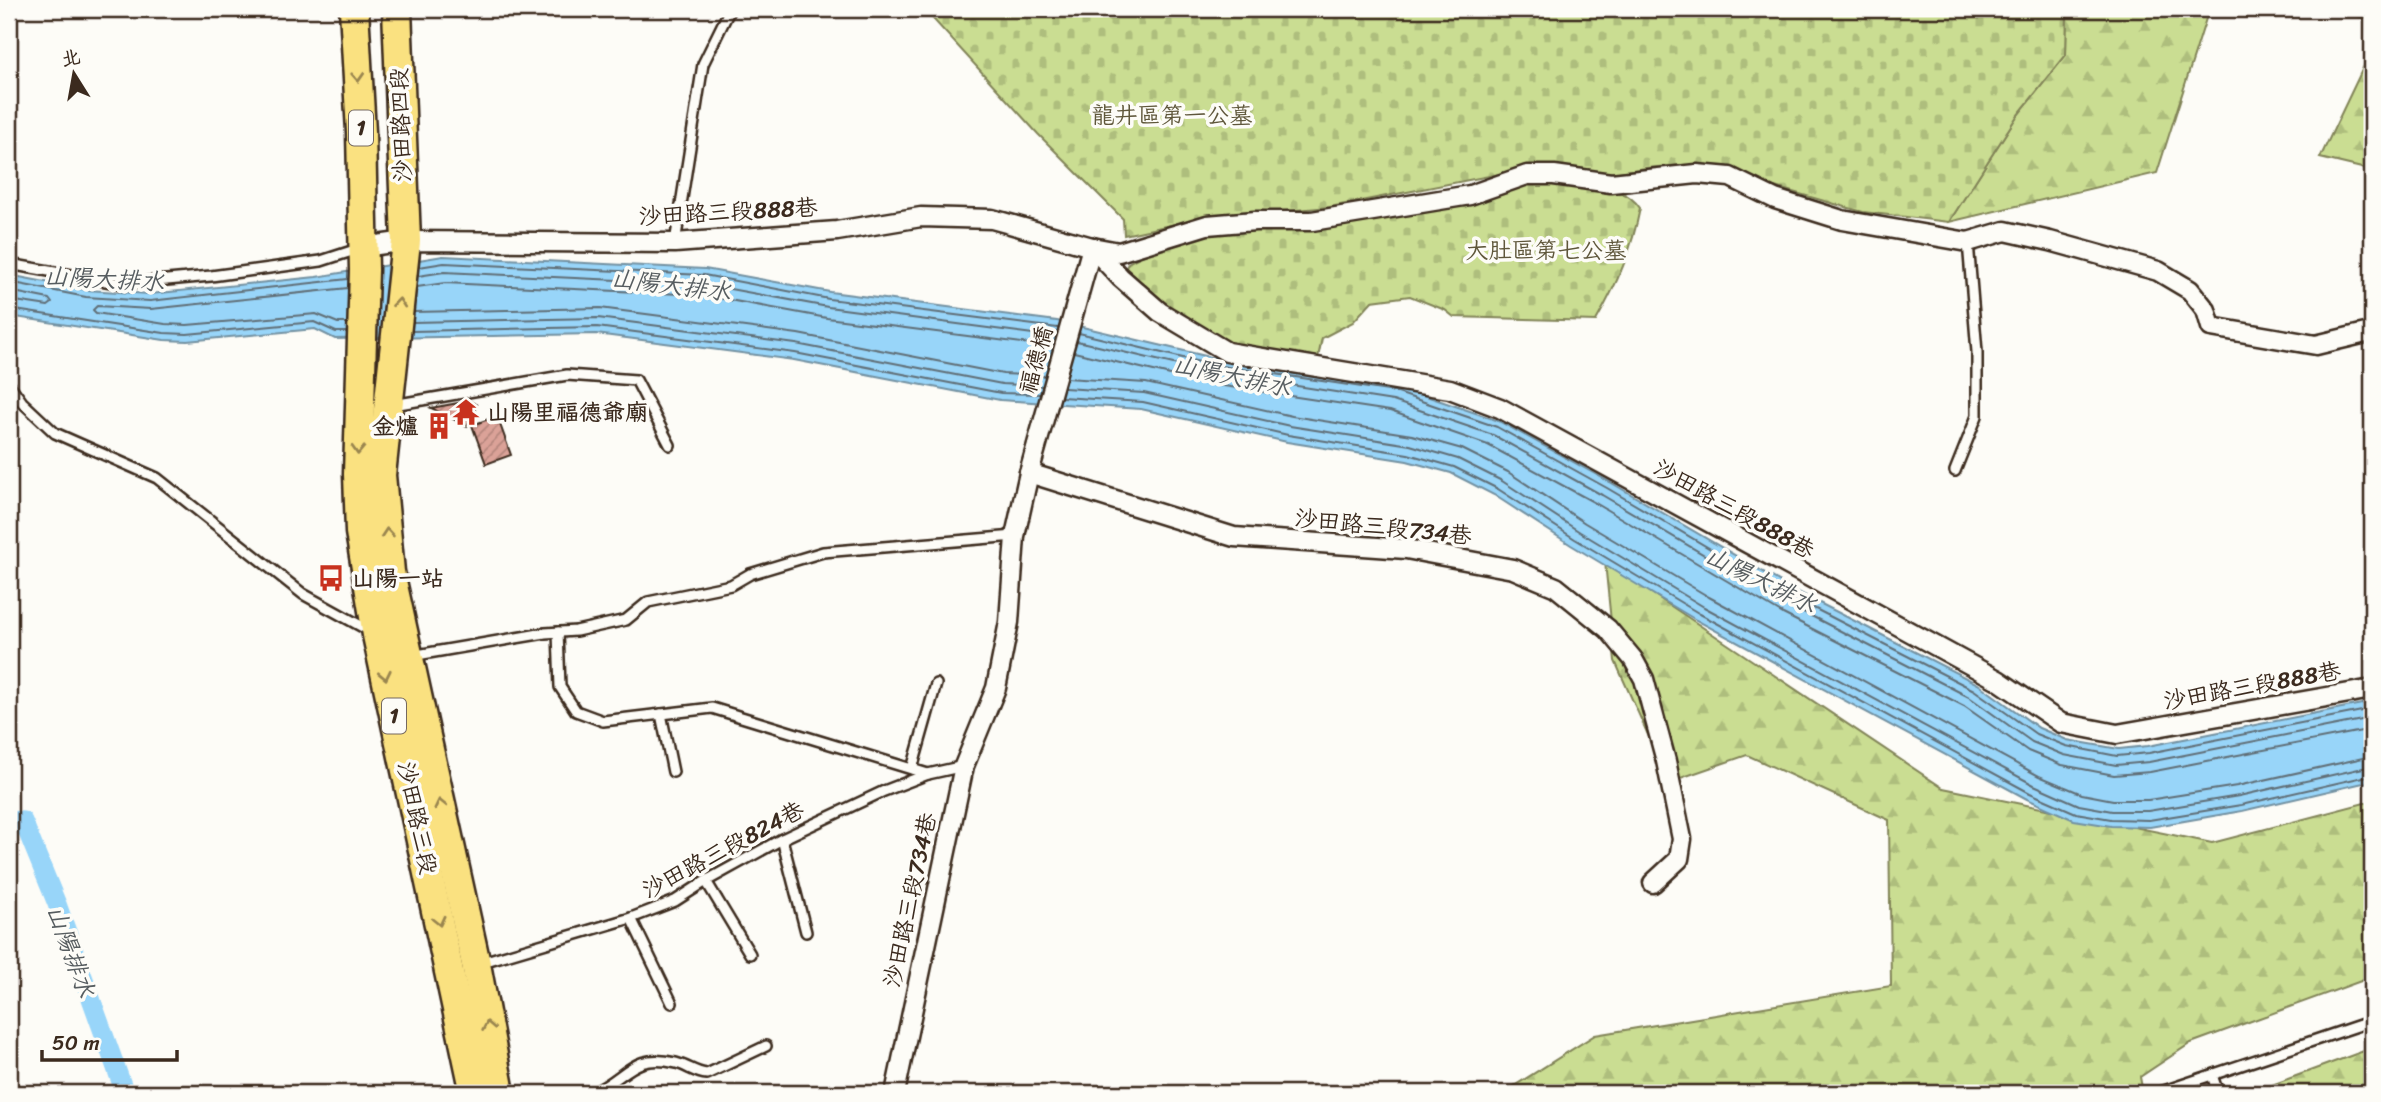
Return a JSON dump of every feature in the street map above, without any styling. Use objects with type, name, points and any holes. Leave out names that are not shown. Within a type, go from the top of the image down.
[{"type":"main road","name":"沙田路四段","points":[[354,9],[364,258]]},
{"type":"main road","name":"沙田路四段","points":[[397,9],[404,255]]},
{"type":"main road","name":"沙田路三段","points":[[404,255],[396,337],[374,407],[358,474],[360,532],[392,646],[463,967],[475,1093]]},
{"type":"main road","name":"沙田路三段","points":[[364,258],[363,333],[382,475],[390,572],[392,646],[463,967],[500,1093]]},
{"type":"street","points":[[1092,247],[1119,252],[1208,225],[1255,221],[1312,221],[1470,195],[1527,175],[1554,175],[1611,183],[1697,174],[1730,177],[1775,199],[1842,220],[1969,242],[2005,231],[2158,271],[2190,290],[2206,310],[2211,327],[2316,345],[2370,332]]},
{"type":"street","name":"沙田路三段888巷","points":[[364,258],[675,243],[836,231],[921,217],[992,219],[1092,247],[1160,312],[1227,352],[1450,389],[1500,408],[1998,681],[2061,723],[2117,734],[2372,688]]},
{"type":"street","name":"福德橋","points":[[1045,419],[1092,247]]},
{"type":"street","name":"沙田路三段734巷","points":[[895,1093],[964,766],[996,688],[1009,622],[1015,536],[1029,472],[1045,419]]},
{"type":"street","name":"沙田路三段734巷","points":[[1029,472],[1234,537],[1405,549],[1513,569],[1556,587],[1608,629],[1633,659],[1644,680],[1666,761],[1682,839],[1679,859],[1653,883]]},
{"type":"lane","points":[[675,243],[703,64],[730,9]]},
{"type":"lane","points":[[1955,471],[1977,416],[1977,352],[1969,242]]},
{"type":"lane","points":[[9,264],[123,284],[364,258]]},
{"type":"lane","points":[[374,407],[567,375],[636,380],[670,444]]},
{"type":"lane","points":[[9,384],[22,402],[55,433],[158,478],[303,594],[392,646],[558,632],[626,620],[648,602],[731,585],[750,574],[822,552],[1015,536]]},
{"type":"lane","name":"沙田路三段824巷","points":[[558,632],[560,687],[576,711],[603,721],[712,708],[928,774]]},
{"type":"lane","points":[[912,769],[936,684]]},
{"type":"lane","points":[[661,714],[673,772]]},
{"type":"lane","name":"沙田路三段824巷","points":[[463,967],[631,918],[675,901],[782,839],[884,791],[928,774],[964,766]]},
{"type":"lane","points":[[782,839],[806,932]]},
{"type":"lane","points":[[706,881],[750,954]]},
{"type":"lane","points":[[631,918],[672,1003]]},
{"type":"lane","points":[[2158,1093],[2372,1021]]},
{"type":"lane","points":[[595,1093],[638,1062],[648,1060],[678,1063],[696,1073],[707,1074],[766,1046]]},
{"type":"lane","points":[[2212,1074],[2218,1093]]},
{"type":"green space","name":"龍井區第一公墓","points":[[924,9],[2067,9],[2066,55],[2017,116],[1949,222],[1863,212],[1694,164],[1605,174],[1546,165],[1330,207],[1203,218],[1124,235],[1123,219],[1038,134]]},
{"type":"green space","points":[[2067,9],[2209,9],[2157,173],[1949,222],[2017,116],[2066,55]]},
{"type":"green space","points":[[2323,9],[2372,9],[2372,19]]},
{"type":"green space","points":[[2372,49],[2372,157],[2366,169],[2320,158]]},
{"type":"green space","name":"大肚區第七公墓","points":[[1546,179],[1571,186],[1620,192],[1640,208],[1623,266],[1596,321],[1454,317],[1445,310],[1410,296],[1372,301],[1353,322],[1322,338],[1318,358],[1227,343],[1179,318],[1126,268],[1128,263],[1150,252],[1220,231]]},
{"type":"green space","points":[[1605,562],[1943,788],[2212,843],[2372,801],[2372,977],[2191,1043],[2140,1077],[2143,1093],[1503,1093],[1595,1035],[1891,986],[1889,820],[1747,755],[1669,782],[1615,661]]},
{"type":"green space","points":[[2372,1048],[2372,1093],[2250,1093]]},
{"type":"water","name":"山陽大排水","points":[[443,256],[705,269],[830,292],[1057,321],[1210,357],[1397,386],[1499,421],[1610,482],[1796,591],[1978,684],[2039,728],[2067,740],[2119,749],[2148,746],[2372,702],[2372,781],[2242,811],[2150,827],[2111,826],[2074,820],[2027,799],[1696,620],[1494,495],[1451,473],[1407,461],[1287,442],[1141,409],[1000,400],[794,360],[596,334],[335,339],[315,329],[187,341],[164,340],[9,316],[9,275],[87,290],[150,294],[316,277]]},
{"type":"building","points":[[469,401],[477,405],[467,426],[431,408]]},
{"type":"building","points":[[497,416],[511,455],[486,464],[472,425]]},
{"type":"waterway","name":"山陽排水","points":[[9,820],[23,821],[57,904],[125,1093]]},
{"type":"place","name":"山陽里福德爺廟","points":[[466,412]]},
{"type":"place","name":"金爐","points":[[439,426]]},
{"type":"place","name":"山陽一站","points":[[331,578]]}]
